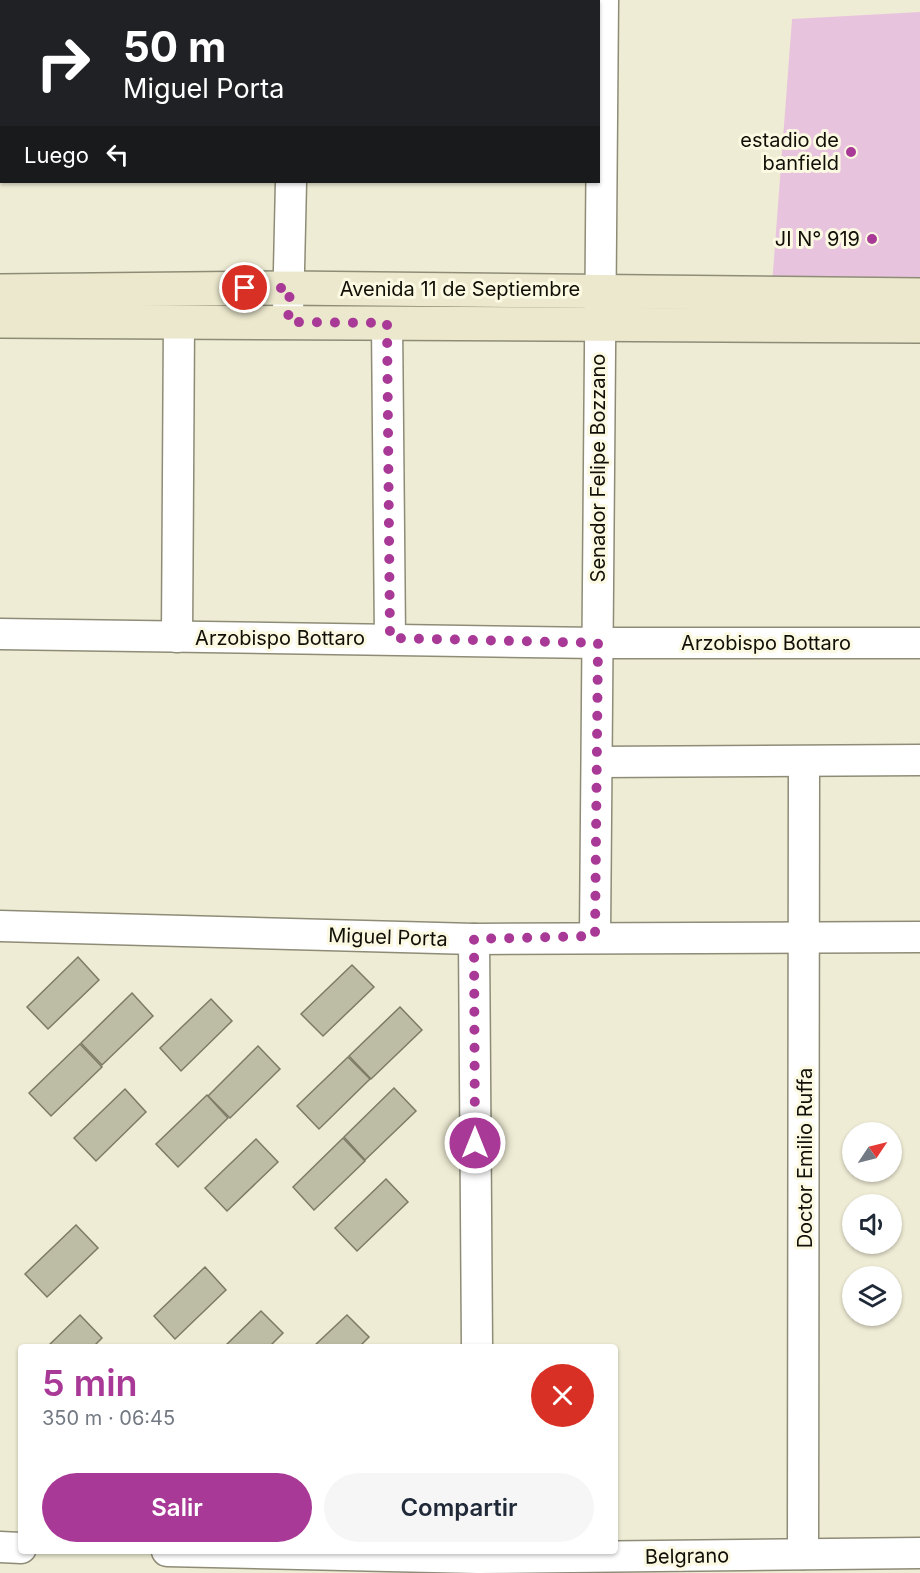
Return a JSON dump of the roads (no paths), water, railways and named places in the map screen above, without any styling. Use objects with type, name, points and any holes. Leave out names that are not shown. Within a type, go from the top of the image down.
[{"type":"main road","name":"Avenida 11 de Septiembre","points":[[0,291],[290,288],[920,295]]},
{"type":"main road","name":"Avenida 11 de Septiembre","points":[[0,321],[920,326]]},
{"type":"street","name":"Senador Felipe Bozzano","points":[[595,936],[603,0]]},
{"type":"street","points":[[288,322],[291,183]]},
{"type":"street","points":[[177,638],[179,322]]},
{"type":"street","points":[[387,323],[390,638]]},
{"type":"street","name":"Arzobispo Bottaro","points":[[0,634],[177,638],[390,638],[598,643],[920,642]]},
{"type":"street","points":[[597,762],[920,760]]},
{"type":"street","name":"Doctor Emilio Ruffa","points":[[803,1554],[806,938],[804,762]]},
{"type":"street","name":"Miguel Porta","points":[[0,926],[474,939],[595,936],[920,937]]},
{"type":"street","points":[[474,939],[477,1344]]},
{"type":"street","points":[[0,1547],[18,1548]]},
{"type":"street","name":"Belgrano","points":[[478,1554],[587,1565],[803,1554],[920,1553]]},
{"type":"place","name":"estadio de banfield","points":[[851,152]]},
{"type":"place","name":"JI N° 919","points":[[872,239]]}]
